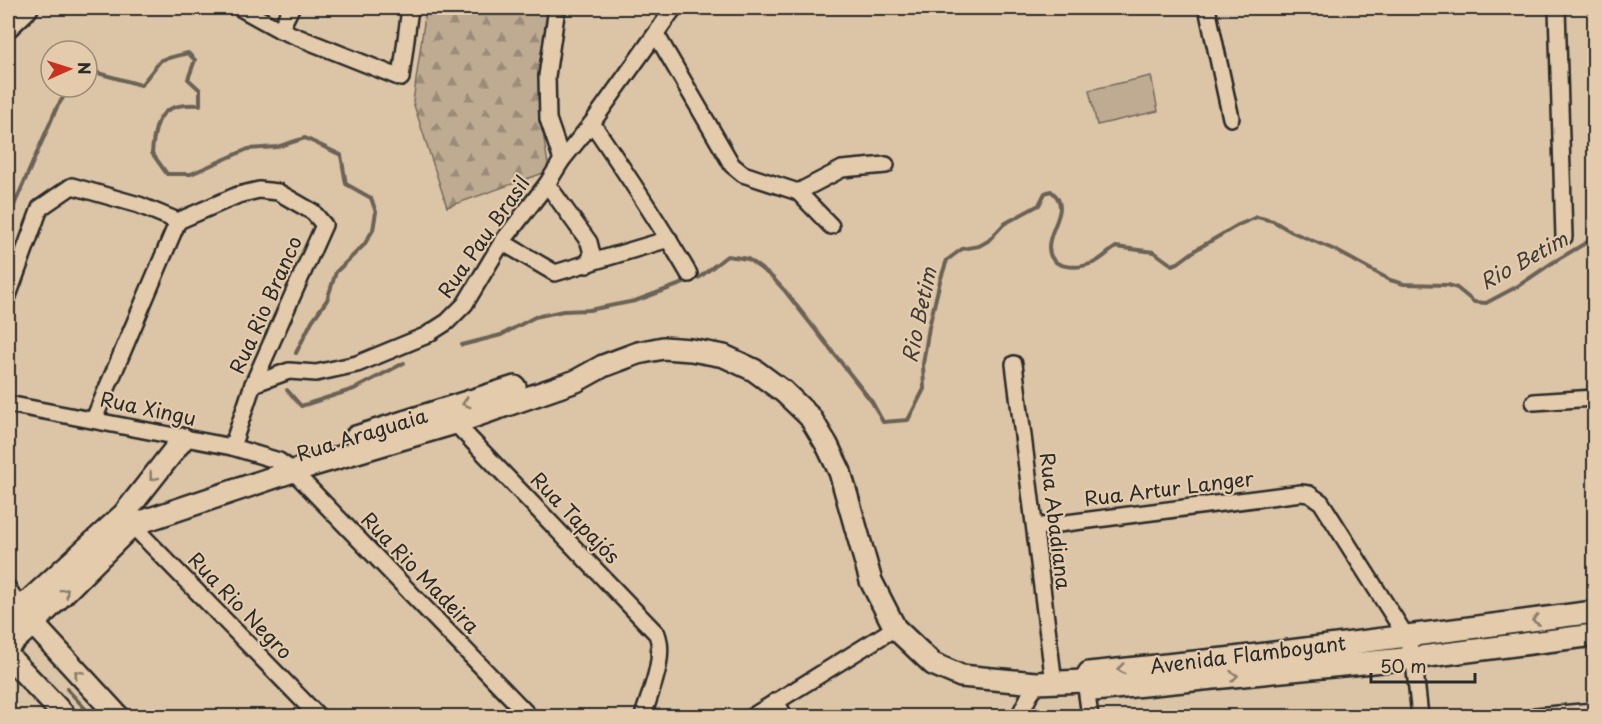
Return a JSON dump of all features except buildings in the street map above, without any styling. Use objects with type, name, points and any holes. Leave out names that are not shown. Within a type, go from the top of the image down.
[{"type":"street","points":[[8,26],[27,8]]},
{"type":"street","points":[[240,8],[280,30],[401,78],[410,8]]},
{"type":"street","points":[[280,30],[291,8]]},
{"type":"street","points":[[557,8],[548,76],[548,119],[562,160]]},
{"type":"street","name":"Rua Pau Brasil","points":[[253,384],[289,371],[316,373],[357,364],[425,336],[447,322],[465,304],[502,242],[592,123],[674,8]]},
{"type":"street","points":[[1207,8],[1231,118]]},
{"type":"street","points":[[1557,8],[1564,237]]},
{"type":"street","points":[[656,34],[732,165],[743,174],[798,192],[831,226]]},
{"type":"street","points":[[592,123],[669,239],[689,274]]},
{"type":"street","points":[[798,192],[842,169],[886,165]]},
{"type":"street","points":[[547,184],[590,242],[592,254],[587,265]]},
{"type":"street","points":[[8,296],[40,208],[72,186],[139,205],[178,221],[94,419]]},
{"type":"street","name":"Rua Rio Branco","points":[[178,221],[238,195],[259,190],[278,192],[313,212],[324,225],[253,384],[232,447]]},
{"type":"street","points":[[502,242],[555,273],[669,239]]},
{"type":"street","name":"Rua Araguaia","points":[[286,466],[455,423],[576,381],[603,366],[638,352],[663,348],[691,350],[724,356],[754,370]]},
{"type":"street","name":"Rua Abadiana","points":[[1014,364],[1035,527],[1045,683]]},
{"type":"street","name":"Rua Araguaia","points":[[128,520],[572,370],[603,366]]},
{"type":"street","name":"Avenida Flamboyant","points":[[754,370],[784,392],[810,417],[827,445],[840,472],[871,581],[895,628],[933,664],[961,676],[1045,683],[1085,681],[1094,690],[1413,658],[1594,635]]},
{"type":"street","points":[[1534,402],[1594,398]]},
{"type":"street","name":"Rua Xingu","points":[[8,404],[232,447],[286,466]]},
{"type":"street","name":"Rua Tapajós","points":[[455,423],[657,634],[661,645],[660,657],[643,717]]},
{"type":"street","points":[[8,646],[20,618],[128,520],[183,439]]},
{"type":"street","name":"Rua Rio Madeira","points":[[286,466],[529,717]]},
{"type":"street","name":"Rua Artur Langer","points":[[1035,527],[1301,493],[1309,494],[1322,502],[1406,636]]},
{"type":"street","name":"Rua Rio Negro","points":[[128,520],[318,717]]},
{"type":"street","points":[[8,588],[20,618],[118,717]]},
{"type":"street","name":"Avenida Flamboyant","points":[[1085,681],[1089,673],[1234,658],[1594,612]]},
{"type":"street","points":[[753,717],[895,628]]},
{"type":"street","points":[[1406,636],[1413,658],[1420,717]]},
{"type":"street","points":[[8,656],[65,717]]},
{"type":"street","points":[[1085,681],[1090,717]]},
{"type":"street","points":[[1019,717],[1045,683]]},
{"type":"street","points":[[776,701],[784,717]]},
{"type":"street","points":[[1535,717],[1594,711]]},
{"type":"green space","points":[[426,8],[548,8],[540,63],[539,107],[549,171],[447,207],[413,102]]},
{"type":"green space","points":[[1151,76],[1158,111],[1097,125],[1089,90]]},
{"type":"waterway","name":"Rio Betim","points":[[99,73],[141,85],[161,60],[188,53],[195,60],[188,79],[200,90],[200,105],[176,106],[168,110],[162,115],[155,130],[152,153],[167,174],[191,174],[248,149],[277,147],[305,138],[341,155],[346,184],[371,198],[376,212],[373,230],[364,245],[336,272],[327,300],[312,321],[296,353]]},
{"type":"waterway","name":"Rio Betim","points":[[8,219],[62,99]]},
{"type":"waterway","name":"Rio Betim","points":[[462,345],[501,335],[535,317],[635,301],[700,277],[727,256],[748,259],[772,277],[785,291],[872,402],[883,422],[908,420],[924,389],[923,364],[929,327],[947,260],[962,249],[979,246],[988,241],[1004,224],[1039,205],[1045,193],[1051,191],[1060,207],[1049,242],[1050,255],[1059,264],[1065,266],[1093,263],[1116,247],[1154,252],[1172,265],[1238,225],[1257,217],[1273,221],[1292,232],[1335,250],[1390,280],[1404,284],[1448,285],[1457,288],[1474,302],[1486,303],[1518,286],[1594,238]]},
{"type":"waterway","name":"Rio Betim","points":[[287,390],[301,406],[354,389],[404,363]]},
{"type":"waterway","points":[[67,689],[92,716]]}]
